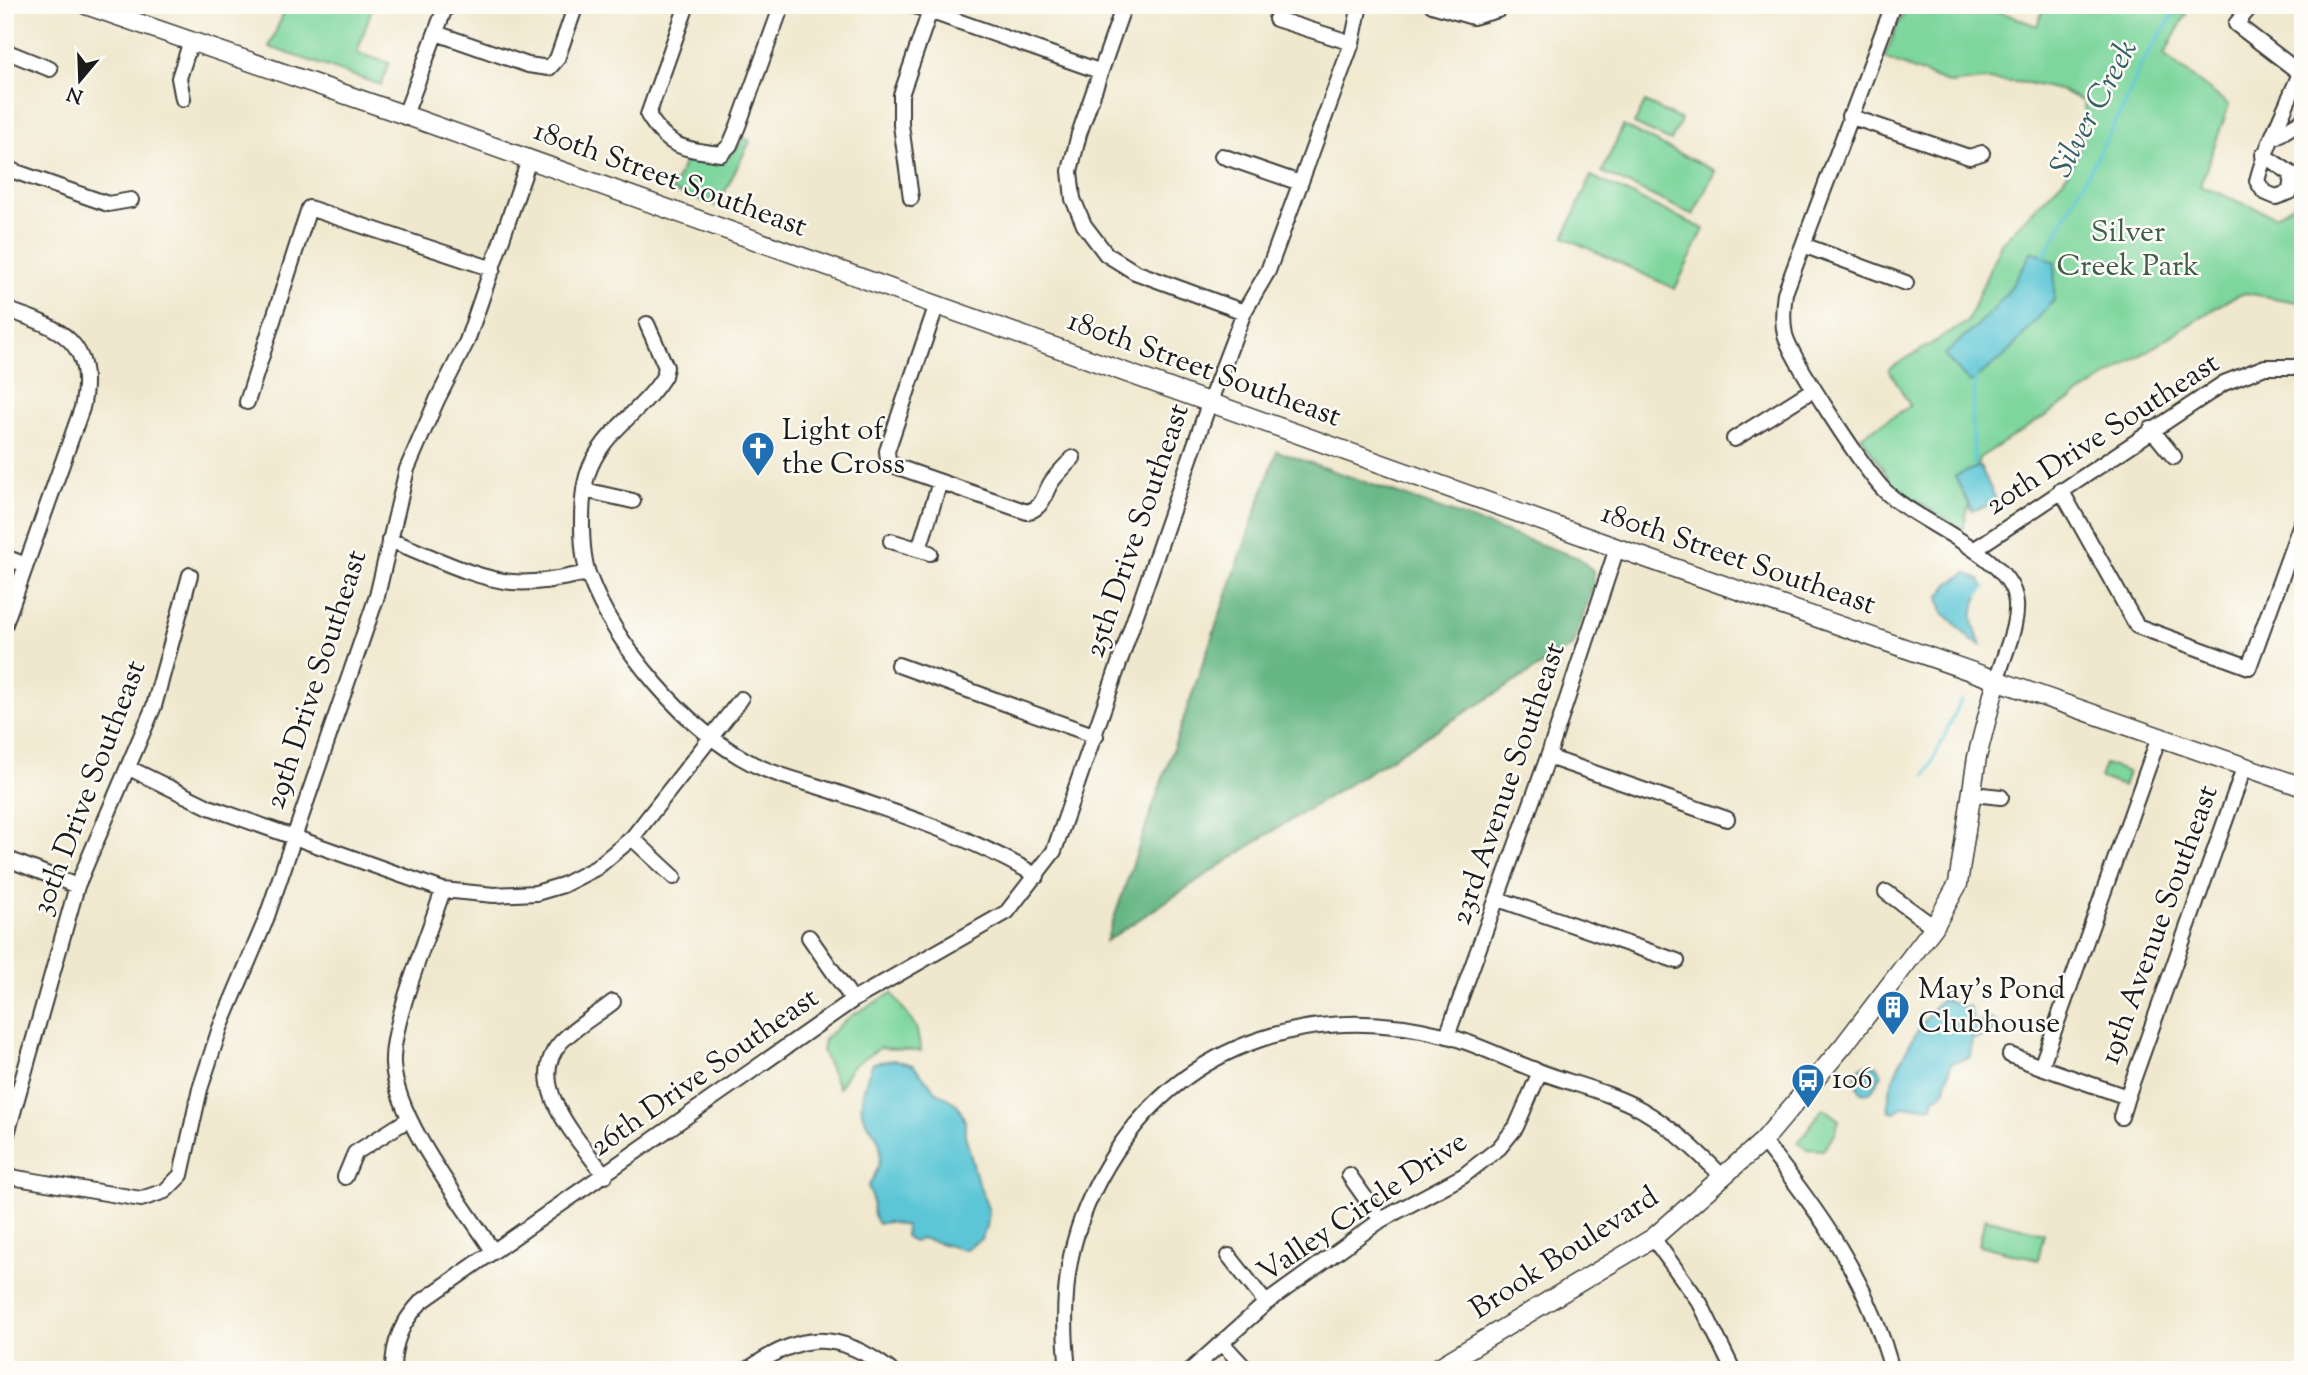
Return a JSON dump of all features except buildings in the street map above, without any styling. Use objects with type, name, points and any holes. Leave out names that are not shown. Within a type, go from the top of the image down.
[{"type":"street","points":[[405,115],[446,5]]},
{"type":"street","points":[[436,33],[528,65],[549,68],[557,59],[576,5]]},
{"type":"street","points":[[688,5],[648,115],[661,137],[690,150],[721,154],[730,145],[738,126],[782,5]]},
{"type":"street","points":[[912,5],[931,8],[1099,71]]},
{"type":"street","points":[[1124,5],[1099,71],[1070,171],[1073,199],[1082,219],[1106,254],[1135,272],[1244,312]]},
{"type":"street","name":"25th Drive Southeast","points":[[1037,876],[1054,851],[1210,401],[1244,312],[1268,271],[1352,44],[1360,5]]},
{"type":"street","points":[[1432,5],[1473,17],[1498,10]]},
{"type":"street","points":[[1893,5],[1849,116],[1785,293],[1783,314],[1786,337],[1814,389],[1885,491],[1910,511],[1975,549],[2006,580],[2015,596],[2014,619],[1997,679]]},
{"type":"street","points":[[2252,5],[2236,24],[2300,73],[2275,137],[2263,155]]},
{"type":"street","name":"180th Street Southeast","points":[[89,6],[405,115],[1616,548],[2303,788]]},
{"type":"street","points":[[911,198],[901,125],[901,95],[931,8]]},
{"type":"street","points":[[1276,19],[1352,44]]},
{"type":"street","points":[[183,99],[179,78],[191,41]]},
{"type":"street","points":[[5,51],[50,69]]},
{"type":"street","points":[[1849,116],[1969,157],[1982,153]]},
{"type":"street","points":[[2275,137],[2303,120]]},
{"type":"street","points":[[1222,156],[1300,183]]},
{"type":"street","name":"29th Drive Southeast","points":[[5,1176],[141,1199],[164,1191],[181,1175],[200,1089],[220,1028],[265,922],[377,596],[407,469],[437,400],[467,341],[529,160]]},
{"type":"street","points":[[5,168],[108,204],[131,200]]},
{"type":"street","points":[[247,402],[309,208],[492,269]]},
{"type":"street","points":[[1803,245],[1906,284]]},
{"type":"street","points":[[937,304],[887,451],[888,460],[895,466],[1027,512],[1036,509],[1044,501],[1051,482],[1073,458]]},
{"type":"street","points":[[5,309],[54,326],[71,339],[84,360],[87,387],[82,408],[5,624]]},
{"type":"street","points":[[647,324],[666,367],[664,376],[597,452],[584,490],[583,534],[588,573],[610,622],[655,680],[709,738],[755,765],[953,832],[998,853],[1037,876]]},
{"type":"street","name":"20th Drive Southeast","points":[[1975,549],[2151,429],[2224,383],[2265,367],[2303,367]]},
{"type":"street","points":[[1734,439],[1814,389]]},
{"type":"street","points":[[2151,429],[2174,457]]},
{"type":"street","points":[[891,541],[924,551],[940,482]]},
{"type":"street","points":[[584,490],[633,501]]},
{"type":"street","points":[[2061,490],[2137,626],[2249,667],[2303,518]]},
{"type":"street","points":[[389,540],[487,577],[512,582],[551,581],[588,573]]},
{"type":"street","name":"23rd Avenue Southeast","points":[[1447,1036],[1548,757],[1616,548]]},
{"type":"street","points":[[5,558],[26,565]]},
{"type":"street","name":"30th Drive Southeast","points":[[5,1141],[77,886],[154,706],[190,575]]},
{"type":"street","points":[[898,665],[1096,736]]},
{"type":"street","name":"Brook Boulevard","points":[[1434,1370],[1653,1238],[1763,1141],[1844,1045],[1934,927],[1958,884],[1977,757],[1997,679]]},
{"type":"street","points":[[129,768],[209,807],[443,890],[494,895],[536,893],[563,885],[596,868],[632,838],[741,699]]},
{"type":"street","points":[[2041,1067],[2158,737]]},
{"type":"street","points":[[1548,757],[1727,819]]},
{"type":"street","name":"19th Avenue Southeast","points":[[2010,1055],[2127,1097],[2245,768]]},
{"type":"street","points":[[1973,794],[2001,797]]},
{"type":"street","points":[[632,838],[674,877]]},
{"type":"street","points":[[5,858],[77,886]]},
{"type":"street","name":"26th Drive Southeast","points":[[393,1370],[393,1354],[405,1319],[421,1301],[605,1176],[853,1000],[1007,912],[1037,876]]},
{"type":"street","points":[[443,890],[395,1039],[395,1084],[409,1119],[493,1251]]},
{"type":"street","points":[[1886,892],[1934,927]]},
{"type":"street","points":[[1498,899],[1677,961]]},
{"type":"street","points":[[809,937],[853,1000]]},
{"type":"street","points":[[605,1176],[555,1105],[549,1082],[551,1062],[560,1044],[613,1002]]},
{"type":"street","points":[[1069,1370],[1064,1333],[1065,1282],[1087,1204],[1136,1122],[1201,1067],[1247,1042],[1327,1024],[1409,1027],[1447,1036],[1640,1109],[1683,1139],[1723,1177]]},
{"type":"street","name":"Valley Circle Drive","points":[[1191,1370],[1266,1303],[1381,1220],[1463,1176],[1499,1148],[1516,1127],[1540,1072]]},
{"type":"street","points":[[2121,1117],[2127,1097]]},
{"type":"street","points":[[345,1177],[355,1153],[409,1119]]},
{"type":"street","points":[[1763,1141],[1830,1229],[1854,1269],[1881,1329],[1892,1370]]},
{"type":"street","points":[[1349,1175],[1381,1220]]},
{"type":"street","points":[[1653,1238],[1700,1303],[1733,1370]]},
{"type":"street","points":[[1229,1256],[1266,1303]]},
{"type":"street","points":[[747,1370],[783,1348],[814,1339],[841,1341],[868,1353],[890,1370]]},
{"type":"street","points":[[1223,1343],[1247,1370]]},
{"type":"green space","points":[[287,5],[373,5],[357,53],[389,63],[381,85],[269,47]]},
{"type":"green space","name":"Silver Creek Park","points":[[1910,5],[1982,5],[2037,26],[2045,5],[2191,5],[2164,55],[2229,105],[2200,186],[2275,216],[2303,199],[2303,303],[2245,293],[2228,300],[1979,458],[1963,530],[1896,488],[1861,436],[1910,406],[1889,369],[1967,322],[2001,243],[2064,179],[2076,157],[2086,123],[2084,102],[2063,91],[2028,83],[1984,80],[1950,84],[1884,58],[1898,24]]},
{"type":"green space","points":[[1645,102],[1681,120],[1671,141],[1634,124]]},
{"type":"green space","points":[[1623,126],[1715,171],[1693,215],[1602,172]]},
{"type":"green space","points":[[745,138],[750,141],[718,206],[672,191],[688,154],[721,160],[732,154]]},
{"type":"green space","points":[[1591,176],[1704,229],[1675,289],[1564,237]]},
{"type":"green space","points":[[1277,451],[1579,558],[1593,571],[1594,583],[1573,646],[1273,831],[1106,941]]},
{"type":"green space","points":[[2105,764],[2128,772],[2123,786],[2100,778]]},
{"type":"green space","points":[[892,993],[916,1027],[921,1051],[880,1048],[851,1067],[839,1088],[822,1051],[824,1039],[852,1015]]},
{"type":"green space","points":[[1823,1108],[1839,1120],[1835,1134],[1823,1150],[1806,1149],[1798,1143]]},
{"type":"green space","points":[[1985,1218],[2044,1233],[2038,1260],[1979,1245]]},
{"type":"water","points":[[2032,251],[2055,262],[2054,300],[2006,355],[1970,383],[1944,355],[2004,297]]},
{"type":"water","points":[[1980,466],[1997,502],[1972,511],[1955,476]]},
{"type":"water","points":[[1966,573],[1980,580],[1983,586],[1973,609],[1975,628],[1981,645],[1971,640],[1943,613],[1939,597],[1950,583]]},
{"type":"water","points":[[1943,998],[1962,1007],[1969,1006],[1975,1024],[1991,1019],[1997,1023],[1995,1028],[1988,1035],[1972,1039],[1970,1057],[1951,1063],[1944,1092],[1934,1099],[1933,1106],[1903,1107],[1894,1112],[1889,1110],[1892,1083],[1906,1050],[1934,1007]]},
{"type":"water","points":[[895,1060],[913,1065],[936,1091],[958,1105],[965,1121],[965,1135],[989,1211],[987,1227],[981,1239],[964,1250],[921,1238],[914,1242],[905,1236],[906,1226],[887,1222],[878,1224],[875,1219],[868,1187],[878,1169],[880,1149],[876,1135],[863,1116],[862,1100],[873,1063]]},
{"type":"water","points":[[1866,1064],[1877,1066],[1882,1074],[1870,1093],[1861,1092],[1855,1083],[1856,1070]]},
{"type":"waterway","name":"Silver Creek","points":[[2042,260],[2126,103],[2140,66],[2180,5]]},
{"type":"waterway","name":"Silver Creek","points":[[1974,464],[1972,415],[1976,375]]},
{"type":"waterway","name":"Silver Creek","points":[[1977,595],[1985,587]]},
{"type":"waterway","name":"Silver Creek","points":[[1926,775],[1961,700]]},
{"type":"place","name":"Light of the Cross","points":[[758,478]]},
{"type":"place","name":"May's Pond Clubhouse","points":[[1893,1037]]},
{"type":"place","name":"106","points":[[1808,1110]]}]
